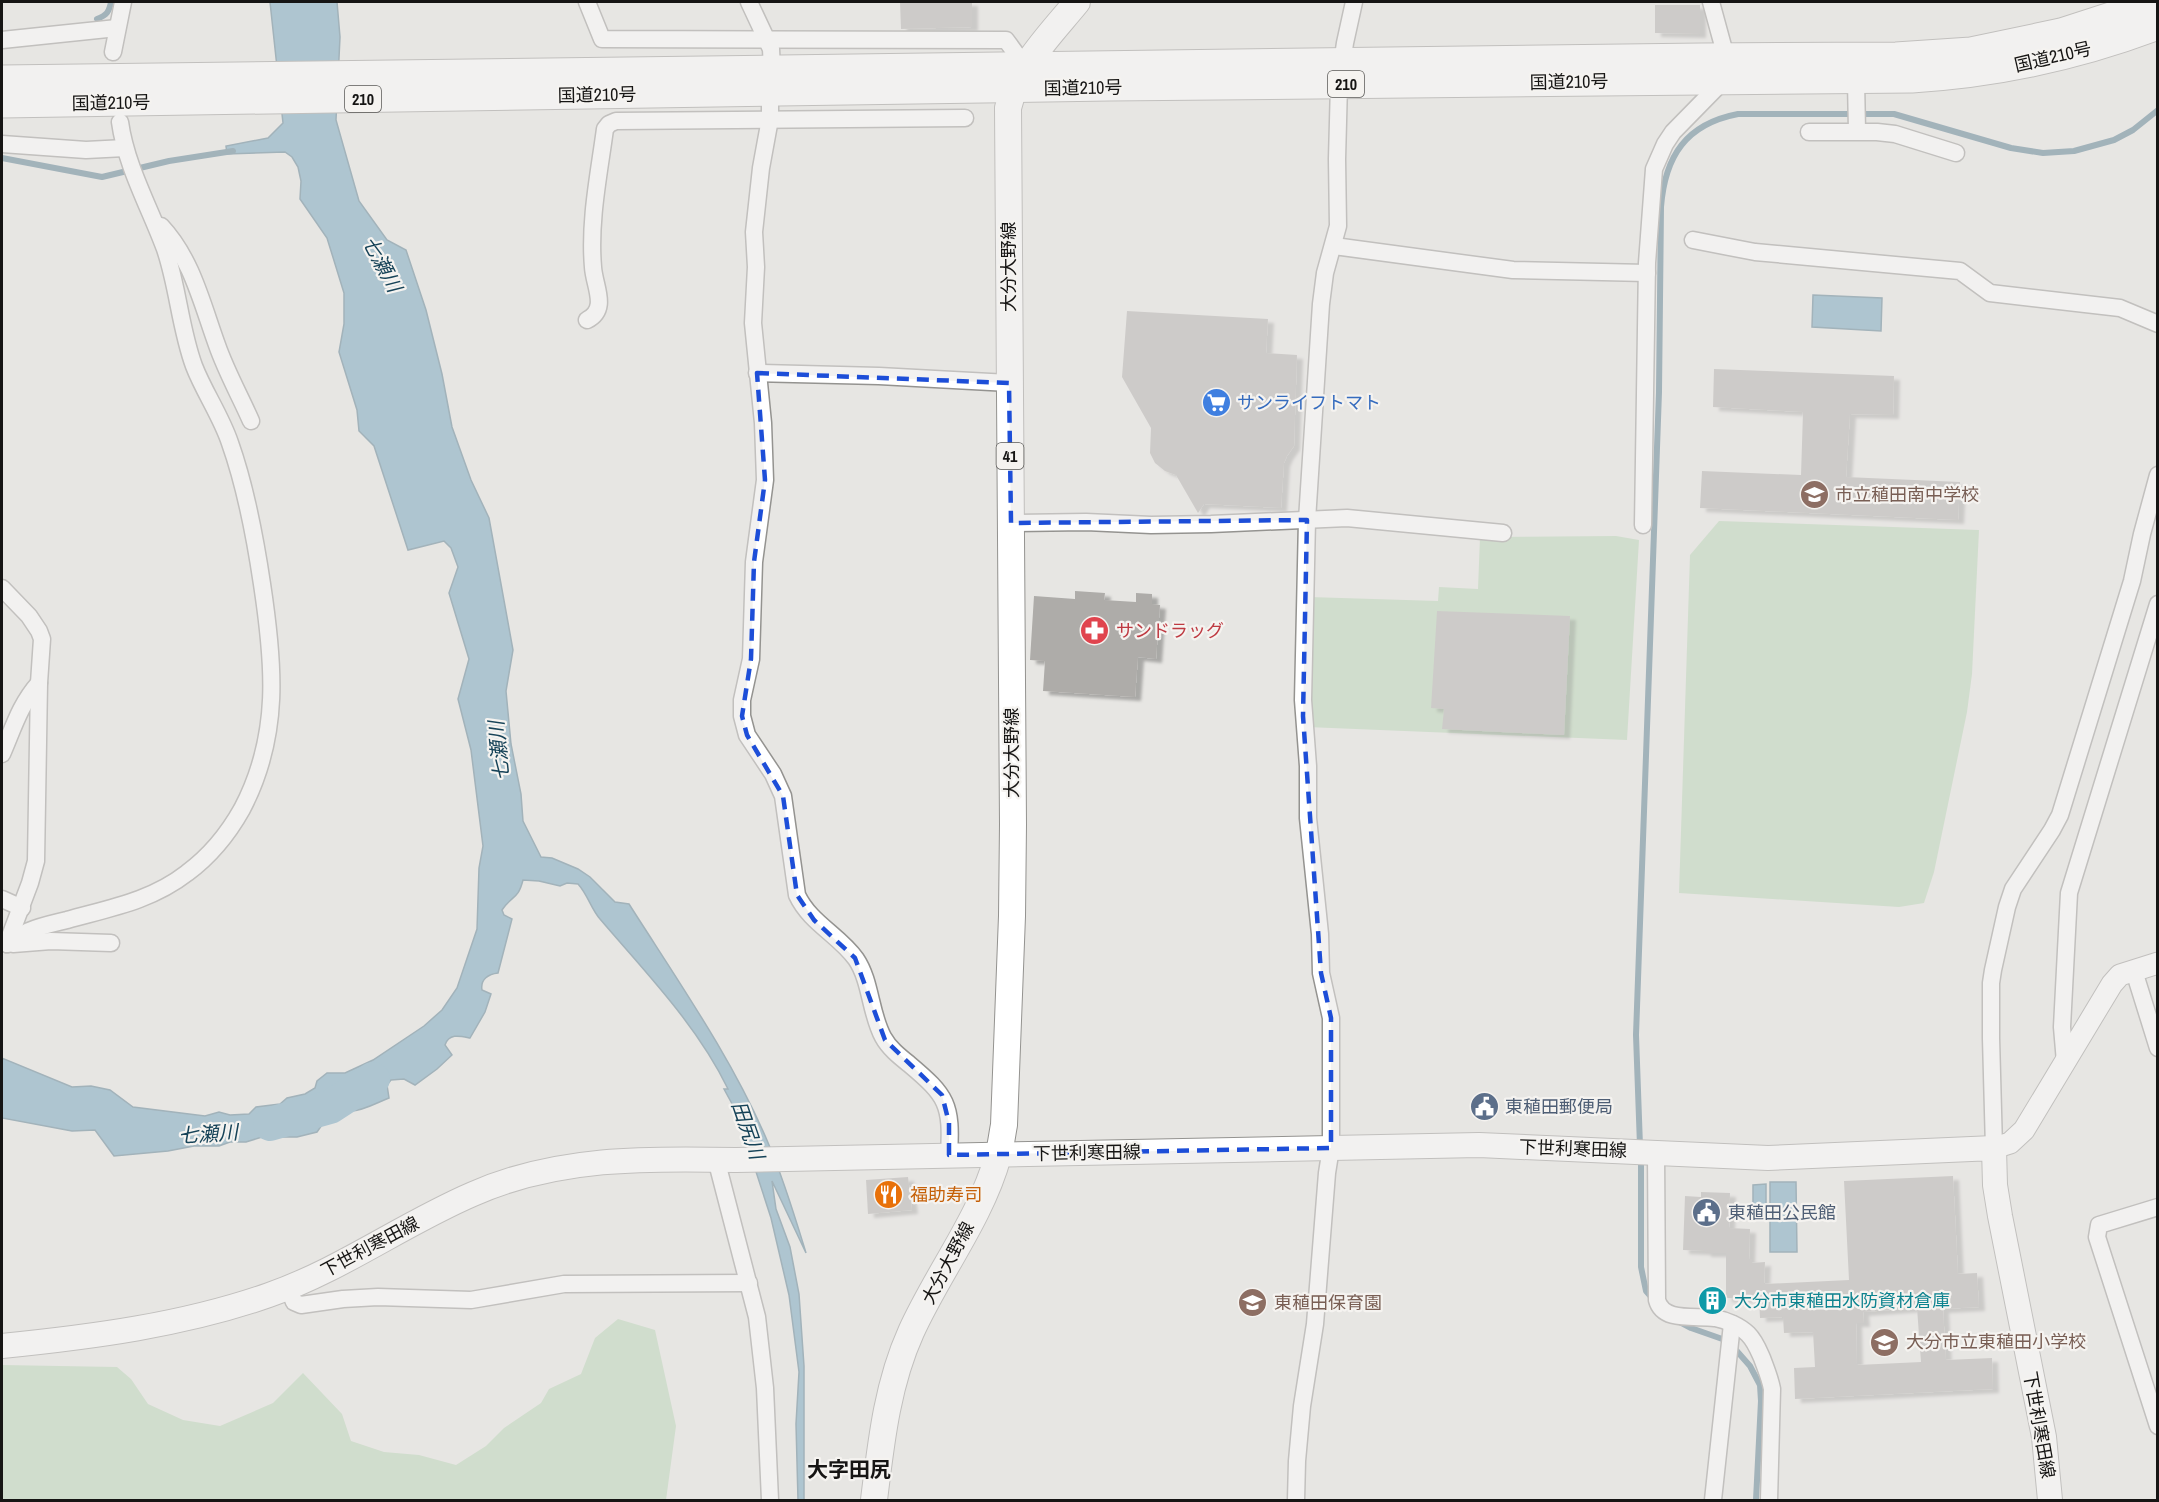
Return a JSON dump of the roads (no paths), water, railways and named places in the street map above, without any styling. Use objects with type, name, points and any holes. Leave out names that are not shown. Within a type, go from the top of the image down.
[{"type":"highway","name":"国道210号","points":[[2,104],[199,90],[527,84],[771,94],[1019,77],[1725,69],[1971,51],[2061,32],[2154,2]]},
{"type":"highway","name":"国道210号","points":[[1725,69],[1856,91],[1993,70],[2085,51],[2157,26]]},
{"type":"highway","name":"国道210号","points":[[2,79],[199,90]]},
{"type":"main road","points":[[1019,77],[1077,2]]},
{"type":"main road","name":"大分大野線","points":[[874,1500],[886,1413],[903,1353],[911,1331],[983,1194],[999,1155],[1005,1108],[1012,916],[1008,108],[1019,77]]},
{"type":"main road","name":"下世利寒田線","points":[[2,1346],[86,1336],[175,1321],[226,1309],[288,1287],[346,1260],[488,1187],[563,1167],[619,1160],[1479,1145],[1768,1158],[1994,1148],[1995,1185],[2044,1437],[2050,1500]]},
{"type":"street","points":[[113,52],[123,2]]},
{"type":"street","points":[[587,2],[602,39],[1006,40],[1019,77]]},
{"type":"street","points":[[749,2],[771,49],[771,94],[754,224],[756,267],[753,323],[764,432],[765,480],[754,561],[752,647],[750,670],[742,700],[743,725],[752,744],[773,774],[783,796],[797,895],[801,904],[814,920],[855,958],[864,976],[875,1020],[885,1040],[942,1095],[950,1123],[949,1155]]},
{"type":"street","points":[[1296,1500],[1302,1406],[1315,1324],[1331,1148],[1331,1018],[1321,973],[1320,934],[1308,818],[1308,766],[1303,716],[1307,520],[1321,304],[1325,273],[1334,246],[1339,215],[1337,159],[1340,73],[1354,2]]},
{"type":"street","points":[[1643,525],[1647,273],[1651,183],[1665,144],[1725,69],[1711,2]]},
{"type":"street","points":[[2,40],[117,28]]},
{"type":"street","points":[[1856,91],[1857,125]]},
{"type":"street","points":[[587,320],[596,316],[598,309],[599,298],[593,269],[592,237],[605,129],[609,124],[771,94],[965,118]]},
{"type":"street","points":[[4,945],[30,930],[143,899],[187,874],[220,842],[236,819],[258,774],[271,709],[272,659],[252,524],[231,444],[200,380],[190,353],[176,287],[154,218],[125,148],[120,122]]},
{"type":"street","points":[[1809,132],[1857,125],[1956,153]]},
{"type":"street","points":[[2,144],[86,150],[125,148]]},
{"type":"street","points":[[154,218],[178,248],[188,266],[218,348],[251,421]]},
{"type":"street","points":[[1693,240],[1755,252],[1960,271],[1990,293],[2120,308],[2157,324]]},
{"type":"street","points":[[1334,246],[1513,270],[1647,273]]},
{"type":"street","points":[[757,373],[879,376],[1010,383]]},
{"type":"street","points":[[2157,476],[2132,581],[2063,806],[2052,830],[2013,889],[2007,907],[1991,983],[1994,1148],[2010,1143],[2024,1130],[2112,984],[2121,975],[2157,963]]},
{"type":"street","points":[[1011,523],[1086,522],[1163,525],[1347,518],[1503,533]]},
{"type":"street","points":[[2,588],[29,616],[39,631],[42,650],[39,683],[37,849],[33,873],[21,908],[4,945]]},
{"type":"street","points":[[2065,1062],[2062,1027],[2069,893],[2157,604]]},
{"type":"street","points":[[2,754],[19,712],[39,683]]},
{"type":"street","points":[[2,899],[21,908]]},
{"type":"street","points":[[4,945],[51,941],[111,943]]},
{"type":"street","points":[[2134,971],[2157,1048]]},
{"type":"street","points":[[1656,1153],[1657,1300],[1659,1308],[1677,1316],[1716,1318],[1742,1329],[1754,1341],[1770,1381],[1772,1397],[1768,1500]]},
{"type":"street","points":[[726,1159],[762,1350],[770,1500]]},
{"type":"street","points":[[2157,1207],[2099,1225],[2097,1237],[2157,1426]]},
{"type":"street","points":[[288,1287],[294,1302],[301,1305],[378,1296],[471,1300],[564,1284],[749,1283]]},
{"type":"street","points":[[1713,1500],[1732,1324]]},
{"type":"water","name":"田尻川","points":[[270,2],[337,2],[340,37],[336,120],[359,201],[387,240],[406,250],[426,310],[452,427],[471,480],[489,518],[513,650],[506,691],[511,744],[521,794],[523,821],[541,857],[552,858],[578,869],[590,877],[615,902],[629,904],[722,1052],[755,1114],[784,1185],[806,1253],[772,1181],[776,1209],[790,1247],[799,1294],[804,1366],[804,1500],[798,1500],[796,1424],[799,1372],[789,1295],[771,1218],[737,1113],[724,1089],[728,1089],[686,1021],[597,915],[578,884],[567,883],[560,886],[523,880],[517,894],[502,910],[504,915],[512,919],[498,973],[488,976],[482,983],[482,990],[491,994],[485,1012],[470,1038],[455,1036],[449,1039],[445,1045],[452,1055],[415,1085],[404,1079],[391,1080],[387,1085],[389,1098],[356,1111],[323,1103],[316,1111],[322,1125],[317,1132],[297,1137],[262,1137],[219,1146],[194,1146],[114,1156],[95,1130],[72,1131],[2,1118],[2,1058],[72,1087],[91,1086],[110,1090],[133,1107],[205,1116],[219,1112],[230,1115],[249,1114],[256,1107],[280,1104],[287,1098],[305,1094],[315,1088],[317,1081],[327,1073],[345,1073],[373,1060],[424,1026],[442,1010],[457,988],[477,929],[479,868],[483,846],[471,750],[458,699],[469,659],[449,593],[458,567],[451,548],[444,541],[408,550],[374,446],[359,431],[357,410],[339,352],[344,324],[344,293],[327,238],[300,199],[301,181],[298,167],[292,157],[285,152],[227,154],[226,146],[268,138],[283,123]]},
{"type":"water","points":[[1813,295],[1882,298],[1881,331],[1812,327]]},
{"type":"water","points":[[1770,1182],[1796,1182],[1797,1252],[1770,1252]]},
{"type":"water","points":[[1766,1184],[1766,1210],[1753,1211],[1753,1185]]},
{"type":"waterway","points":[[97,19],[107,13],[111,2]]},
{"type":"waterway","points":[[1640,1146],[1636,1035],[1659,392],[1661,207],[1667,172],[1673,158],[1692,134],[1720,119],[1738,114],[1894,114],[2011,148],[2043,153],[2074,151],[2114,140],[2133,130],[2158,110]]},
{"type":"waterway","points":[[2,158],[102,177],[169,161],[233,151]]},
{"type":"waterway","name":"七瀬川","points":[[270,1124],[330,1107],[373,1079]]},
{"type":"waterway","points":[[1641,1156],[1641,1267],[1646,1291],[1653,1299]]},
{"type":"waterway","points":[[1678,1321],[1728,1341],[1750,1366],[1760,1385],[1756,1500]]},
{"type":"place","name":"サンライフトマト","points":[[1216,403]]},
{"type":"place","name":"市立稙田南中学校","points":[[1814,495]]},
{"type":"place","name":"サンドラッグ","points":[[1095,631]]},
{"type":"place","name":"東稙田郵便局","points":[[1484,1107]]},
{"type":"place","name":"福助寿司","points":[[889,1195]]},
{"type":"place","name":"東稙田公民館","points":[[1707,1213]]},
{"type":"place","name":"大分市東稙田水防資材倉庫","points":[[1713,1301]]},
{"type":"place","name":"東稙田保育園","points":[[1253,1303]]},
{"type":"place","name":"大分市立東稙田小学校","points":[[1885,1342]]},
{"type":"district","name":"大字田尻","points":[[849,1470]]}]
